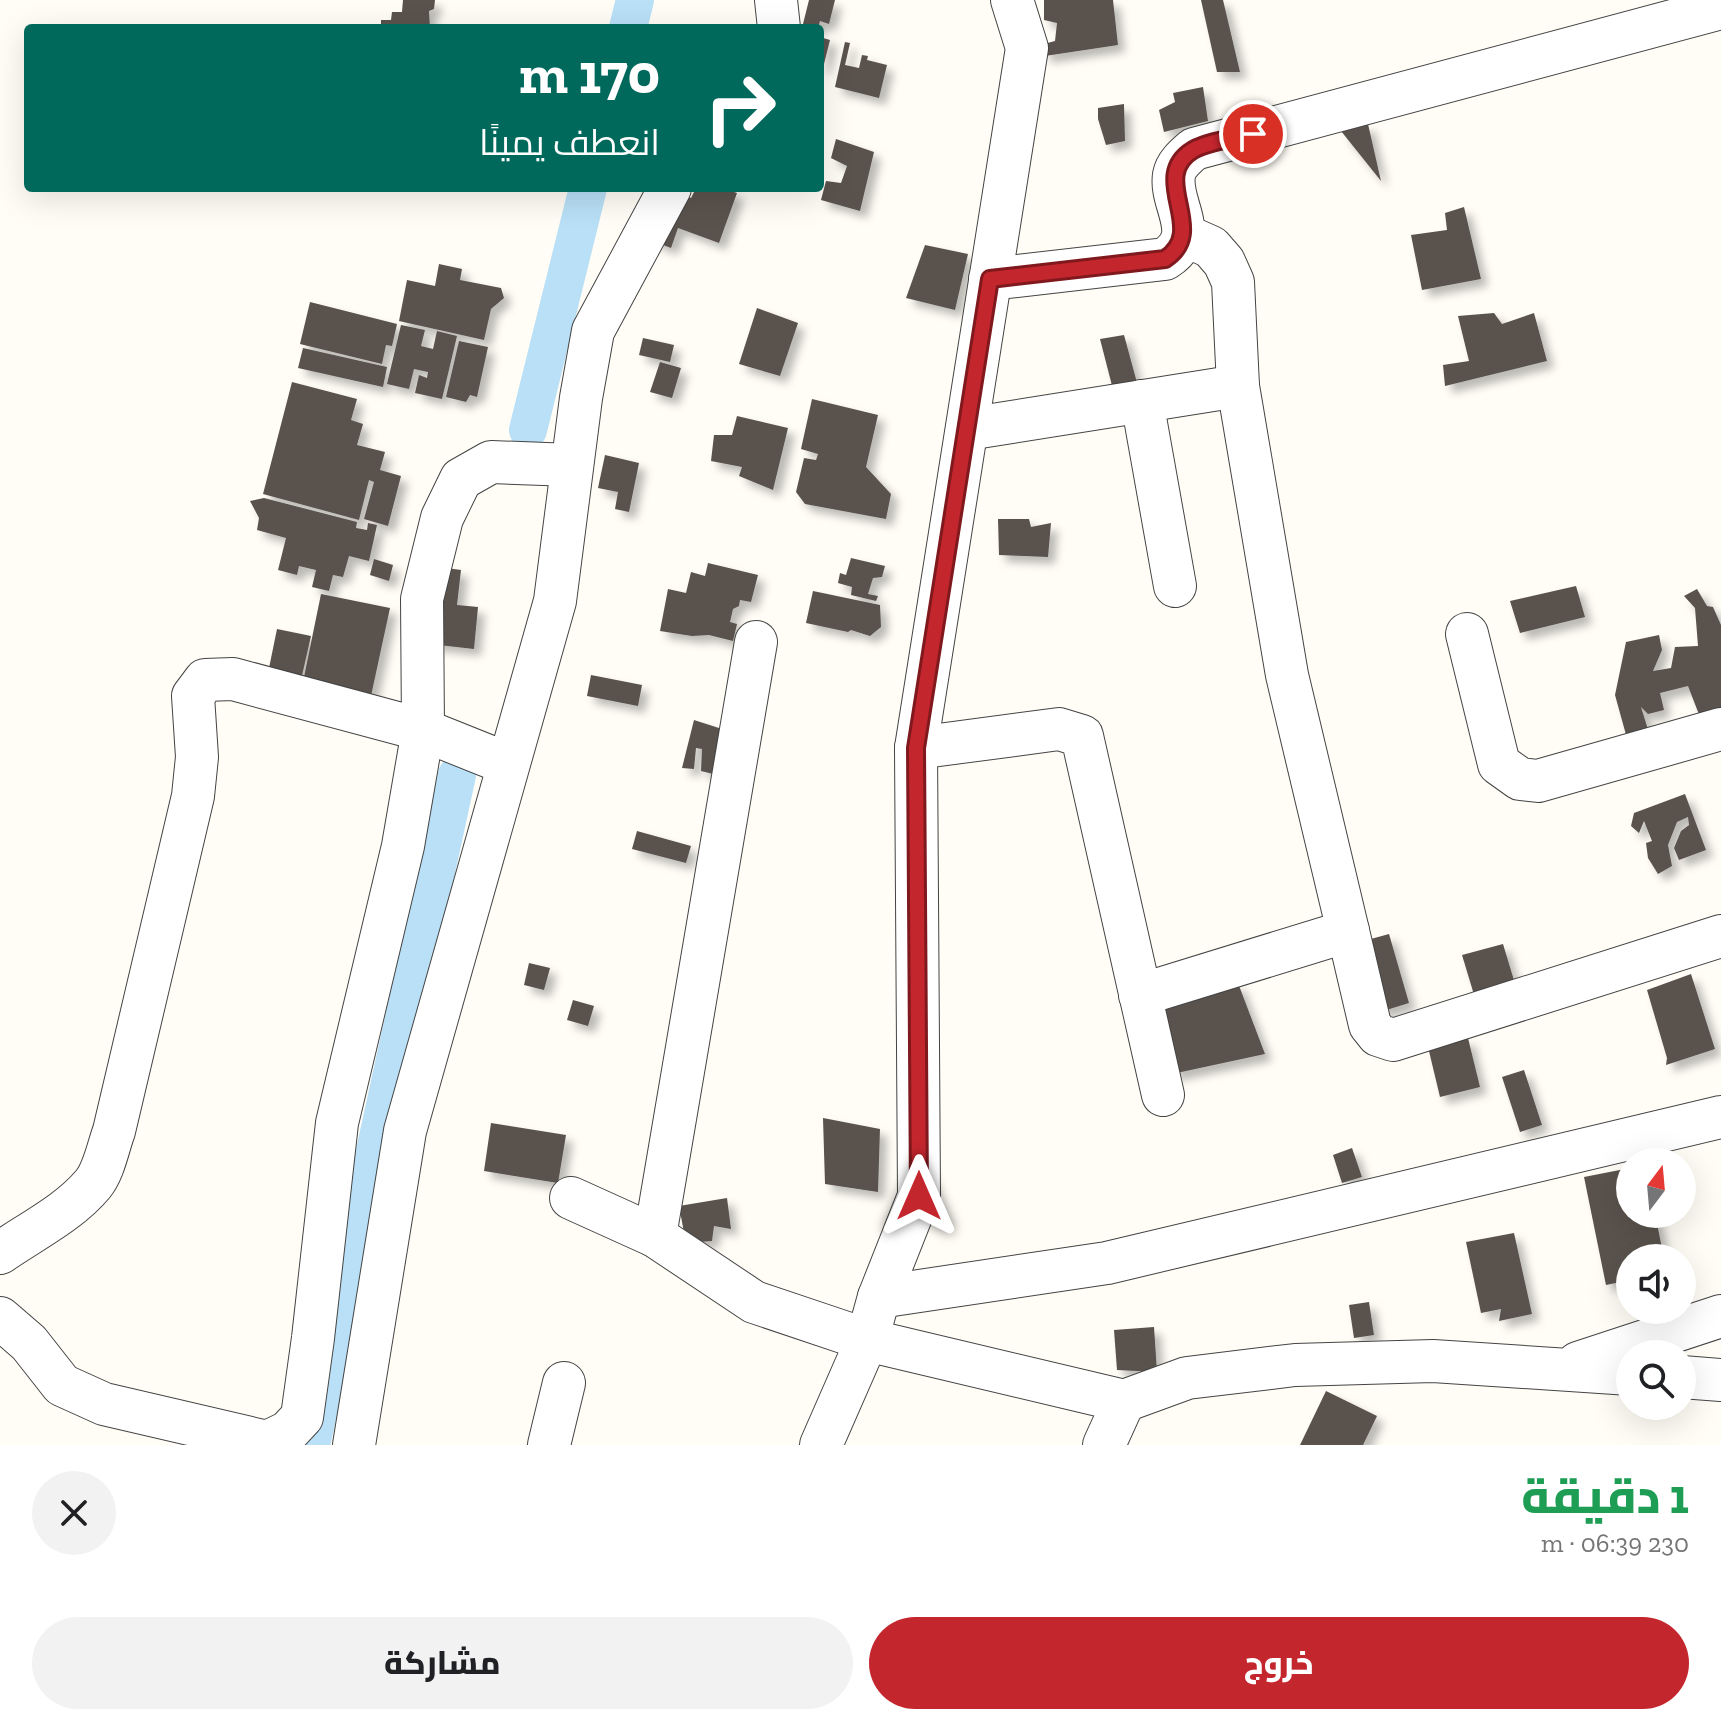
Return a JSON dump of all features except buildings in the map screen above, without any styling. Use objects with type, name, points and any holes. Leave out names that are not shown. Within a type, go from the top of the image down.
[{"type":"street","points":[[776,0],[779,24]]},
{"type":"street","points":[[821,1445],[867,1340],[879,1297],[919,1196],[916,748],[1027,48],[1012,0]]},
{"type":"street","points":[[990,279],[1165,259],[1177,251],[1184,235],[1174,175],[1181,160],[1194,149],[1721,8]]},
{"type":"street","points":[[354,1445],[405,1131],[555,601],[581,398],[593,331],[668,192]]},
{"type":"street","points":[[1184,235],[1211,247],[1224,262],[1233,282],[1238,386],[1287,675],[1370,1025],[1378,1035],[1393,1040],[1721,936]]},
{"type":"street","points":[[967,429],[1238,386]]},
{"type":"street","points":[[1142,401],[1175,586]]},
{"type":"street","points":[[0,1318],[29,1343],[62,1385],[104,1404],[267,1442],[288,1432],[302,1417],[337,1123],[403,846],[423,730],[422,599],[442,518],[461,479],[491,462],[572,465]]},
{"type":"street","points":[[1467,634],[1499,764],[1520,779],[1538,781],[1721,729]]},
{"type":"street","points":[[655,1236],[756,642]]},
{"type":"street","points":[[0,1253],[77,1199],[94,1183],[105,1158],[193,796],[197,757],[193,696],[205,680],[233,679],[423,730],[508,764]]},
{"type":"street","points":[[916,748],[1059,729],[1082,736],[1163,1095]]},
{"type":"street","points":[[1140,995],[1348,931]]},
{"type":"street","points":[[879,1297],[1107,1263],[1721,1117]]},
{"type":"street","points":[[571,1198],[655,1236],[754,1302],[867,1340],[1124,1401],[1187,1378],[1295,1365],[1433,1361],[1616,1373]]},
{"type":"street","points":[[1558,1369],[1721,1316]]},
{"type":"street","points":[[1696,1378],[1721,1380]]},
{"type":"street","points":[[549,1445],[564,1383]]},
{"type":"street","points":[[1104,1445],[1124,1401]]},
{"type":"waterway","points":[[629,24],[635,0]]},
{"type":"waterway","points":[[528,430],[587,192]]},
{"type":"waterway","points":[[311,1445],[457,775]]},
{"type":"route","points":[[919,1196],[916,748],[990,279],[1165,259],[1177,251],[1184,235],[1174,175],[1181,160],[1194,149],[1253,134]]}]
